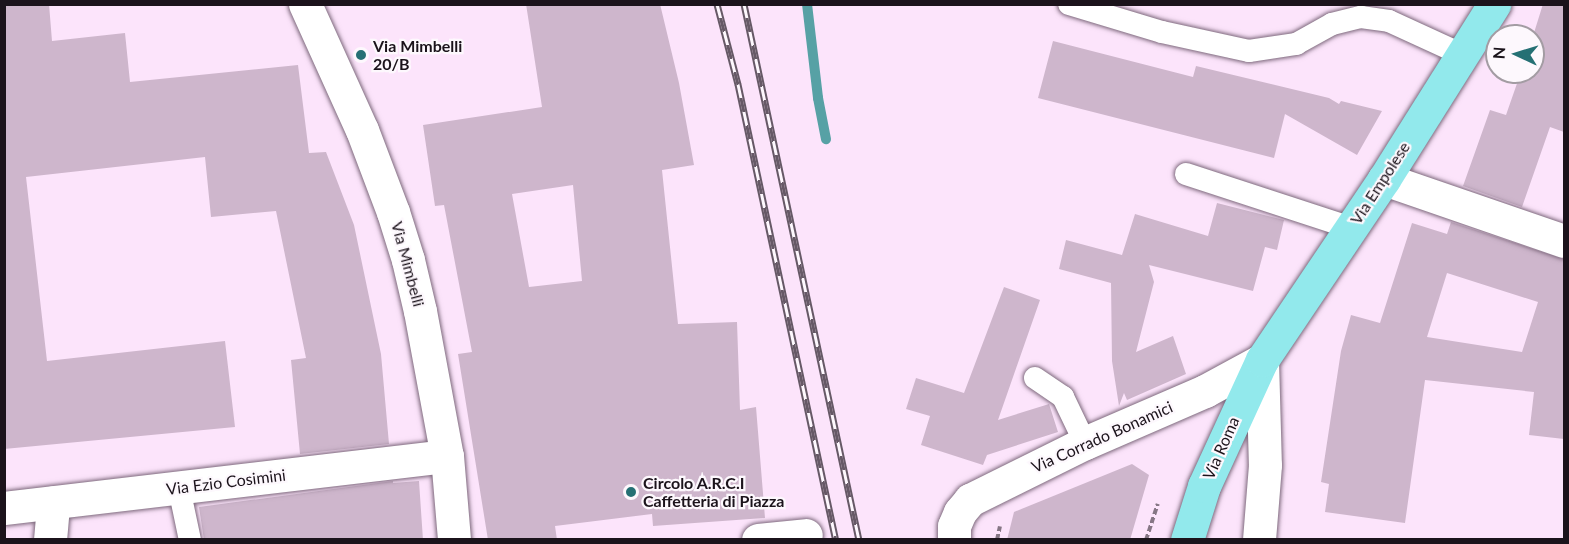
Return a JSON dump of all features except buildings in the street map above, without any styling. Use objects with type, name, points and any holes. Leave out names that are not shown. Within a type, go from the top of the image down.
[{"type":"main road","name":"Via Empolese","points":[[1262,360],[1384,179],[1494,4]]},
{"type":"main road","name":"Via Roma","points":[[1187,540],[1204,486],[1262,360]]},
{"type":"street","name":"Via Mimbelli","points":[[305,4],[362,130],[393,212],[420,311],[447,456],[454,540]]},
{"type":"street","points":[[1384,179],[1564,241]]},
{"type":"street","points":[[1259,540],[1266,465],[1262,360]]},
{"type":"street","name":"Via Corrado Bonamici","points":[[954,533],[960,512],[970,500],[1085,444],[1205,391],[1262,360]]},
{"type":"street","name":"Via Ezio Cosimini","points":[[4,508],[447,456]]},
{"type":"street","points":[[50,540],[53,502]]},
{"type":"street","points":[[758,540],[806,535]]},
{"type":"lane","points":[[1069,4],[1162,32],[1249,51],[1296,44],[1332,24],[1361,17],[1389,21],[1463,55]]},
{"type":"lane","points":[[1186,174],[1351,228]]},
{"type":"lane","points":[[1035,378],[1063,398],[1085,444]]},
{"type":"lane","points":[[179,488],[190,540]]},
{"type":"waterway","points":[[807,4],[818,98],[826,139]]},
{"type":"railway","points":[[717,4],[738,84],[836,540]]},
{"type":"railway","points":[[744,4],[859,540]]},
{"type":"place","name":"Via Mimbelli 20/B","points":[[361,55]]},
{"type":"place","name":"Circolo A.R.C.I Caffetteria di Piazza","points":[[631,492]]}]
